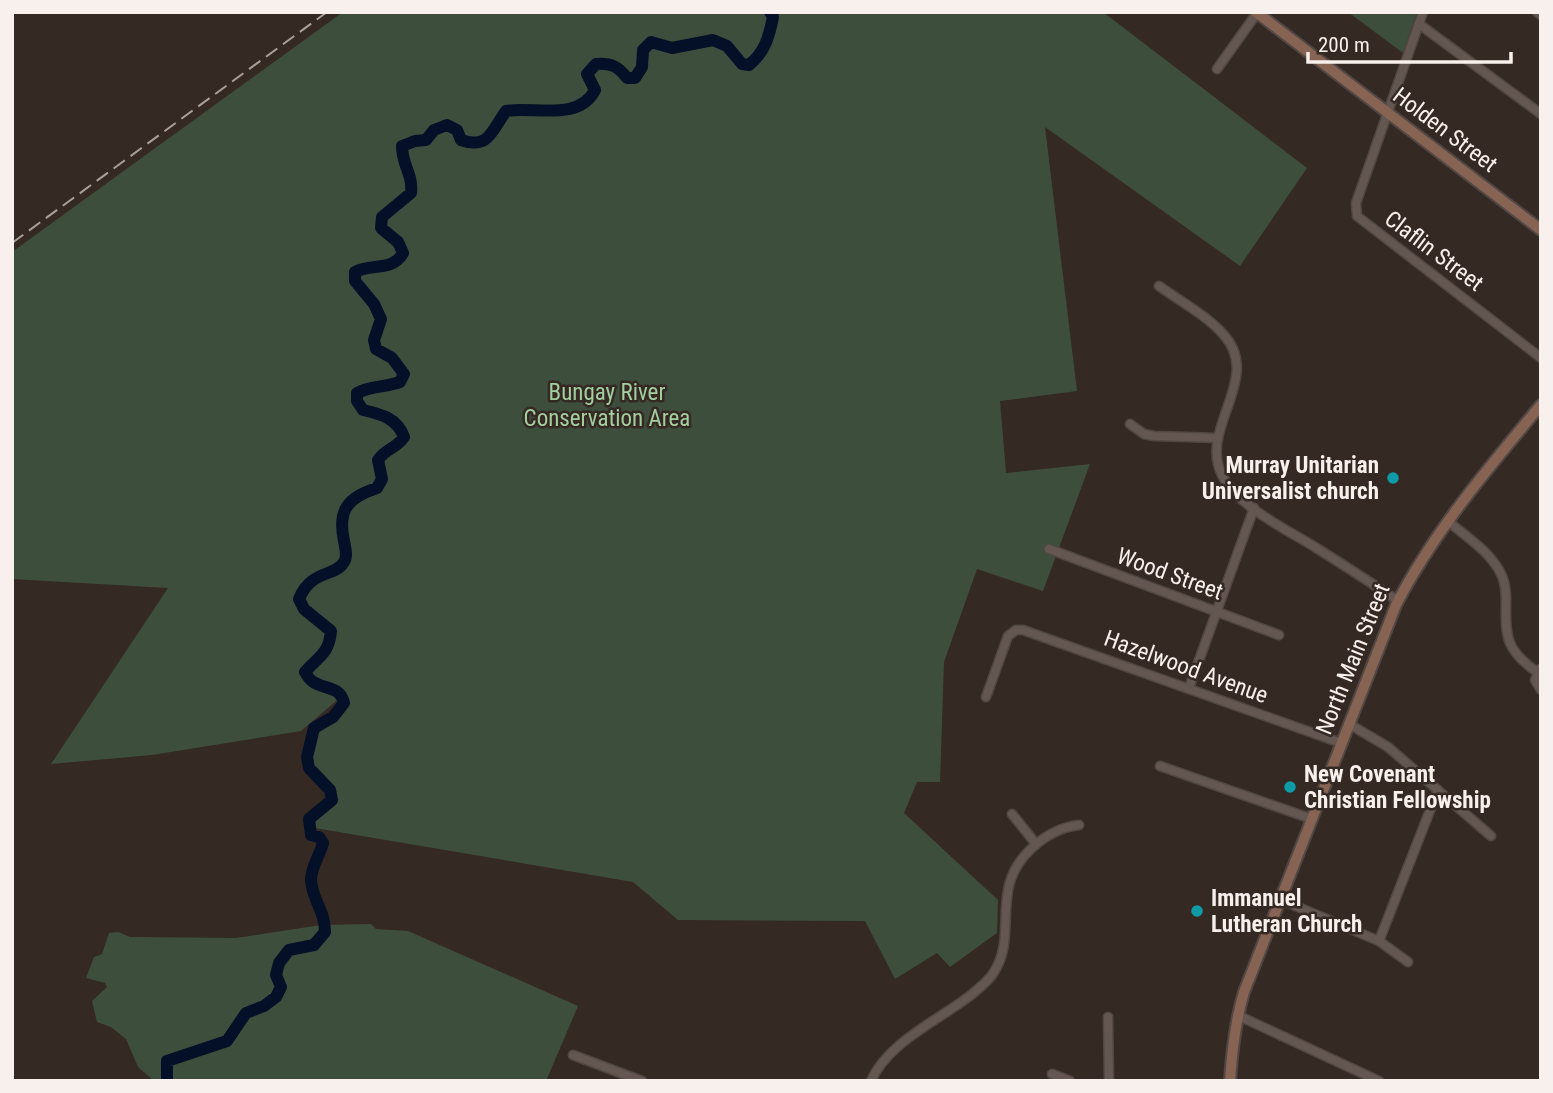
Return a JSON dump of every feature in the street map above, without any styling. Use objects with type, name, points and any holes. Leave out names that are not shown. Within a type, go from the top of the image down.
[{"type":"main road","name":"Holden Street","points":[[1256,13],[1541,230]]},
{"type":"main road","name":"North Main Street","points":[[1230,1081],[1237,1015],[1279,899],[1398,601],[1424,555],[1541,405]]},
{"type":"street","points":[[1388,113],[1423,12]]},
{"type":"street","points":[[1217,69],[1256,13]]},
{"type":"street","points":[[1419,24],[1541,114]]},
{"type":"street","name":"Claflin Street","points":[[1388,113],[1356,203],[1357,216],[1541,358]]},
{"type":"street","points":[[1159,286],[1222,333],[1234,352],[1236,381],[1218,438],[1217,462],[1221,474],[1238,497],[1398,601]]},
{"type":"street","points":[[1130,424],[1144,434],[1154,436],[1218,438]]},
{"type":"street","points":[[1189,688],[1254,508]]},
{"type":"street","points":[[1449,522],[1497,567],[1504,583],[1508,642],[1521,659],[1539,670],[1535,680],[1541,690]]},
{"type":"street","name":"Wood Street","points":[[1048,549],[1279,635]]},
{"type":"street","name":"Hazelwood Avenue","points":[[986,697],[1008,636],[1016,630],[1027,631],[1342,743]]},
{"type":"street","points":[[1349,724],[1388,747],[1491,836]]},
{"type":"street","points":[[1160,765],[1312,819]]},
{"type":"street","points":[[1378,941],[1438,790]]},
{"type":"street","points":[[1012,814],[1037,844]]},
{"type":"street","points":[[871,1081],[880,1065],[896,1048],[965,1000],[994,973],[1001,957],[1006,897],[1011,876],[1023,856],[1037,844],[1064,827],[1079,825]]},
{"type":"street","points":[[1279,899],[1378,941],[1408,962]]},
{"type":"street","points":[[1237,1015],[1379,1081]]},
{"type":"street","points":[[1108,1017],[1109,1081]]},
{"type":"street","points":[[573,1055],[642,1081]]},
{"type":"street","points":[[1052,1074],[1070,1081]]},
{"type":"green space","name":"Bungay River Conservation Area","points":[[343,12],[1103,12],[1307,168],[1240,266],[1045,127],[1077,391],[1000,401],[1006,473],[1090,464],[1043,591],[977,569],[944,662],[940,782],[917,782],[904,813],[998,900],[997,933],[950,967],[937,953],[895,979],[865,921],[678,920],[633,882],[309,827],[311,818],[332,800],[309,766],[312,736],[315,728],[341,708],[344,703],[342,696],[301,731],[152,755],[51,764],[168,588],[12,579],[12,252]]},
{"type":"green space","points":[[1348,12],[1417,12],[1403,53]]},
{"type":"green space","points":[[371,924],[376,929],[408,931],[578,1006],[546,1081],[154,1081],[138,1067],[126,1039],[111,1027],[97,1022],[92,1001],[107,987],[105,983],[86,978],[94,957],[102,954],[109,933],[118,932],[130,937],[236,938],[321,925]]},
{"type":"waterway","points":[[167,1081],[167,1061],[227,1041],[246,1013],[264,1006],[276,997],[281,987],[276,975],[279,963],[289,950],[314,945],[325,932],[311,880],[312,870],[323,843],[319,837],[311,835],[309,819],[332,800],[330,790],[309,768],[307,757],[314,728],[333,717],[344,703],[339,693],[316,684],[305,672],[326,650],[331,631],[304,609],[299,599],[304,589],[316,578],[335,570],[344,562],[346,554],[342,520],[347,506],[352,500],[377,488],[382,479],[378,460],[404,437],[393,421],[363,410],[357,401],[357,393],[400,382],[404,374],[392,358],[376,349],[374,340],[381,319],[374,304],[355,281],[355,272],[394,263],[403,253],[398,242],[381,228],[382,217],[411,193],[402,146],[426,140],[434,130],[447,125],[457,130],[461,140],[478,142],[489,136],[506,111],[555,111],[578,106],[588,100],[595,90],[587,74],[596,64],[614,66],[627,78],[635,78],[642,67],[643,50],[651,42],[672,48],[713,40],[727,46],[742,64],[749,65],[766,44],[773,17],[770,12]]},
{"type":"railway","points":[[12,243],[327,12]]},
{"type":"place","name":"Murray Unitarian Universalist church","points":[[1393,478]]},
{"type":"place","name":"New Covenant Christian Fellowship","points":[[1290,787]]},
{"type":"place","name":"Immanuel Lutheran Church","points":[[1197,911]]}]
